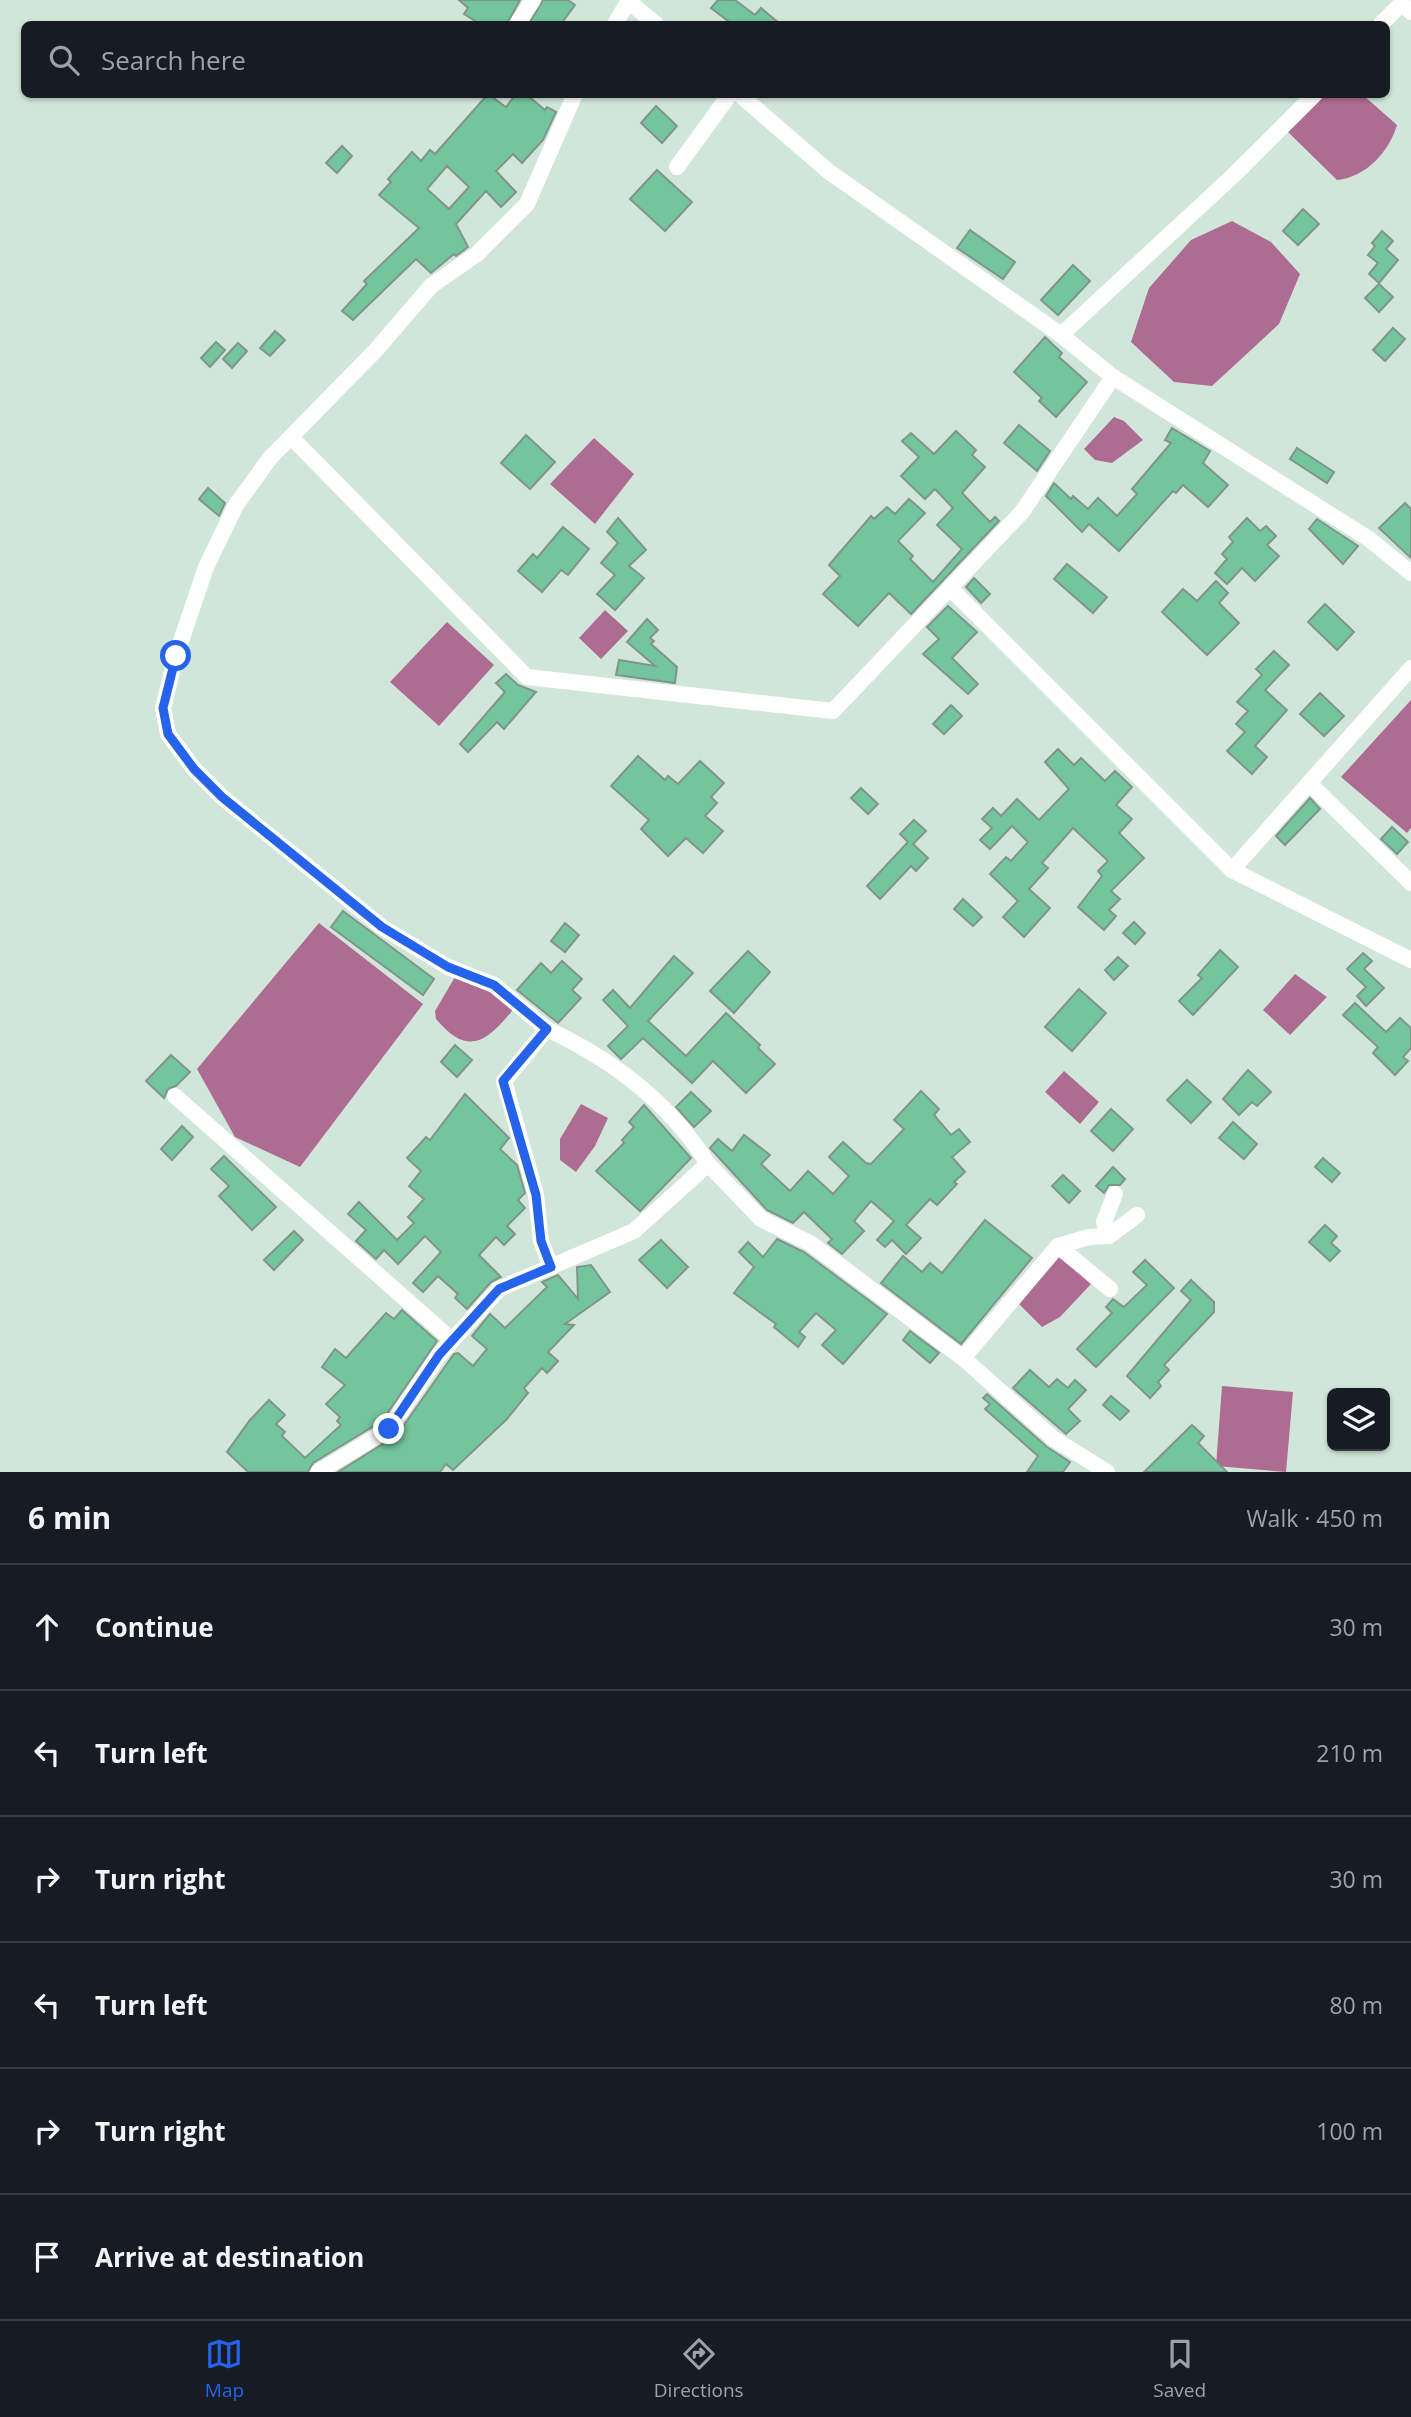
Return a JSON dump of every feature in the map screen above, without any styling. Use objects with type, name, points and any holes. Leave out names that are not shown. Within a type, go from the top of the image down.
[{"type":"street","points":[[519,21],[533,0]]},
{"type":"street","points":[[617,21],[629,0],[653,21]]},
{"type":"street","points":[[1384,21],[1402,3],[1411,12]]},
{"type":"street","points":[[573,98],[527,204],[477,254],[431,286],[376,350],[270,458],[236,505],[206,567],[176,656],[163,708],[168,734],[194,769],[222,797],[382,927],[448,967],[494,985],[547,1029],[587,1048],[645,1090],[690,1135],[708,1164],[761,1220],[810,1242],[963,1358],[1055,1439],[1107,1472]]},
{"type":"street","points":[[677,167],[727,98]]},
{"type":"street","points":[[744,98],[828,171],[1061,335],[1113,377],[1369,539],[1411,573]]},
{"type":"street","points":[[1061,335],[1236,173],[1311,98]]},
{"type":"street","points":[[291,437],[527,677],[833,711],[1021,512],[1113,377]]},
{"type":"street","points":[[950,587],[1232,870],[1411,960]]},
{"type":"street","points":[[1232,870],[1411,668]]},
{"type":"street","points":[[1309,783],[1411,883]]},
{"type":"street","points":[[547,1029],[503,1081],[536,1195],[541,1241],[551,1267]]},
{"type":"street","points":[[175,1096],[452,1340]]},
{"type":"street","points":[[318,1472],[389,1429],[452,1340],[499,1289],[634,1231],[708,1164]]},
{"type":"street","points":[[1109,1236],[1104,1222],[1115,1194]]},
{"type":"street","points":[[963,1358],[1058,1246],[1088,1237],[1109,1236],[1138,1215]]},
{"type":"street","points":[[1058,1246],[1110,1289]]},
{"type":"shaded area","points":[[1322,98],[1366,98],[1397,125],[1388,145],[1375,162],[1357,174],[1337,180],[1288,132]]},
{"type":"shaded area","points":[[1232,221],[1271,242],[1300,274],[1279,324],[1212,386],[1174,382],[1131,342],[1149,288],[1191,240]]},
{"type":"shaded area","points":[[1114,417],[1124,421],[1143,440],[1112,463],[1095,460],[1084,449]]},
{"type":"shaded area","points":[[594,438],[634,474],[595,524],[550,484]]},
{"type":"shaded area","points":[[605,610],[628,631],[601,659],[579,638]]},
{"type":"shaded area","points":[[447,622],[494,665],[439,726],[390,682]]},
{"type":"shaded area","points":[[1411,700],[1411,828],[1407,833],[1341,777]]},
{"type":"shaded area","points":[[319,923],[423,1004],[300,1167],[235,1137],[197,1069]]},
{"type":"shaded area","points":[[1295,974],[1327,997],[1290,1035],[1263,1010]]},
{"type":"shaded area","points":[[455,977],[506,998],[512,1011],[494,1031],[476,1041],[458,1038],[436,1019],[435,1011]]},
{"type":"shaded area","points":[[1064,1071],[1099,1102],[1080,1124],[1045,1092]]},
{"type":"shaded area","points":[[581,1104],[608,1118],[595,1146],[576,1172],[560,1160],[560,1139]]},
{"type":"shaded area","points":[[1058,1255],[1091,1284],[1060,1317],[1042,1327],[1018,1303]]},
{"type":"shaded area","points":[[1222,1386],[1293,1392],[1286,1472],[1216,1466]]},
{"type":"building","points":[[459,0],[520,0],[509,21],[475,21],[464,14],[468,8]]},
{"type":"building","points":[[543,0],[568,0],[575,5],[563,21],[531,21]]},
{"type":"building","points":[[718,0],[735,0],[755,15],[761,8],[776,21],[728,21],[711,8]]},
{"type":"building","points":[[484,98],[494,98],[506,107],[513,98],[531,98],[545,110],[547,107],[556,112],[543,140],[522,163],[513,154],[496,171],[516,192],[501,207],[486,191],[456,224],[468,247],[456,256],[454,254],[431,273],[416,259],[353,320],[342,311],[367,284],[364,281],[419,228],[379,195],[391,182],[388,179],[412,152],[421,161],[430,150],[435,154]],"holes":[[[447,166],[469,187],[449,209],[427,189]]]},
{"type":"building","points":[[656,106],[677,126],[662,143],[641,123]]},
{"type":"building","points":[[342,146],[352,156],[337,173],[326,163]]},
{"type":"building","points":[[657,170],[692,202],[665,231],[630,199]]},
{"type":"building","points":[[1303,209],[1319,224],[1298,245],[1283,231]]},
{"type":"building","points":[[970,230],[1015,262],[1003,279],[957,248]]},
{"type":"building","points":[[1382,231],[1393,241],[1386,249],[1398,260],[1379,283],[1369,274],[1378,263],[1368,255],[1375,246],[1372,243]]},
{"type":"building","points":[[1073,265],[1090,281],[1058,315],[1041,300]]},
{"type":"building","points":[[1379,284],[1393,297],[1379,312],[1365,298]]},
{"type":"building","points":[[1393,328],[1405,339],[1385,361],[1373,350]]},
{"type":"building","points":[[275,331],[285,340],[270,356],[260,348]]},
{"type":"building","points":[[1045,337],[1062,353],[1059,357],[1087,382],[1056,417],[1039,401],[1042,398],[1014,372]]},
{"type":"building","points":[[216,342],[225,350],[210,367],[201,358]]},
{"type":"building","points":[[238,343],[247,351],[232,368],[223,359]]},
{"type":"building","points":[[1019,425],[1050,451],[1037,471],[1004,443]]},
{"type":"building","points":[[1172,428],[1210,451],[1203,463],[1228,485],[1208,507],[1183,485],[1176,493],[1173,491],[1119,551],[1089,524],[1082,532],[1046,496],[1054,483],[1071,499],[1073,496],[1088,509],[1098,498],[1117,516],[1137,494],[1132,489],[1171,443],[1165,440]]},
{"type":"building","points":[[956,431],[976,450],[972,455],[985,467],[962,493],[990,522],[995,517],[999,521],[911,614],[889,593],[858,626],[823,594],[840,576],[829,565],[871,516],[874,519],[887,507],[895,514],[909,499],[925,513],[898,541],[913,556],[910,559],[933,582],[962,549],[937,525],[953,508],[935,489],[925,499],[901,476],[919,457],[902,441],[911,433],[934,454]]},
{"type":"building","points":[[526,435],[555,462],[530,489],[501,463]]},
{"type":"building","points":[[1297,448],[1334,472],[1327,483],[1290,459]]},
{"type":"building","points":[[208,488],[225,503],[219,516],[199,499]]},
{"type":"building","points":[[1405,503],[1411,509],[1411,558],[1379,528]]},
{"type":"building","points":[[618,518],[646,550],[629,566],[644,578],[615,610],[597,594],[615,575],[601,563],[618,543],[607,532]]},
{"type":"building","points":[[1247,518],[1260,531],[1266,526],[1276,536],[1267,545],[1279,556],[1255,581],[1242,568],[1227,584],[1215,573],[1227,559],[1222,554],[1233,542],[1229,537]]},
{"type":"building","points":[[1317,519],[1358,546],[1343,564],[1309,529]]},
{"type":"building","points":[[563,527],[589,549],[568,575],[561,570],[542,592],[518,571],[533,554],[537,558]]},
{"type":"building","points":[[1067,564],[1107,597],[1093,613],[1054,579]]},
{"type":"building","points":[[974,578],[990,594],[981,603],[966,587]]},
{"type":"building","points":[[1216,581],[1228,593],[1219,603],[1239,623],[1207,655],[1162,612],[1183,589],[1197,601]]},
{"type":"building","points":[[1325,604],[1354,632],[1337,650],[1308,622]]},
{"type":"building","points":[[948,606],[977,632],[952,658],[978,684],[968,694],[923,654],[939,639],[927,627]]},
{"type":"building","points":[[647,619],[658,630],[650,638],[654,641],[651,644],[677,667],[675,683],[616,675],[619,660],[655,666],[627,642]]},
{"type":"building","points":[[1274,651],[1289,665],[1265,690],[1287,710],[1255,746],[1267,757],[1252,774],[1227,751],[1245,732],[1236,724],[1248,711],[1237,702],[1262,675],[1256,669]]},
{"type":"building","points":[[506,674],[518,685],[536,692],[504,729],[497,722],[468,752],[460,744],[505,692],[496,683]]},
{"type":"building","points":[[1320,693],[1344,716],[1324,736],[1300,714]]},
{"type":"building","points":[[951,705],[962,716],[944,734],[933,724]]},
{"type":"building","points":[[1058,749],[1074,765],[1081,758],[1105,781],[1115,771],[1132,787],[1116,805],[1132,819],[1119,833],[1144,858],[1111,891],[1120,899],[1109,910],[1116,916],[1104,930],[1078,907],[1102,876],[1098,871],[1108,861],[1073,828],[1042,863],[1048,868],[1029,889],[1050,908],[1024,937],[1003,917],[1018,901],[990,874],[1006,857],[1011,861],[1028,842],[1012,826],[990,849],[980,840],[992,828],[982,819],[993,808],[1001,816],[1017,799],[1039,820],[1069,789],[1045,762]]},
{"type":"building","points":[[638,756],[665,780],[668,776],[678,784],[700,761],[724,783],[711,797],[717,803],[705,816],[723,831],[703,853],[686,838],[668,856],[641,829],[649,820],[611,786]]},
{"type":"building","points":[[861,788],[878,804],[868,814],[851,798]]},
{"type":"building","points":[[1310,798],[1320,809],[1285,845],[1276,836]]},
{"type":"building","points":[[914,820],[926,831],[913,844],[928,858],[916,871],[911,866],[880,899],[867,886],[908,842],[900,834]]},
{"type":"building","points":[[1392,827],[1408,842],[1397,854],[1381,839]]},
{"type":"building","points":[[963,899],[982,917],[973,926],[954,909]]},
{"type":"building","points":[[343,911],[434,979],[423,995],[331,927]]},
{"type":"building","points":[[1134,922],[1145,933],[1135,944],[1123,933]]},
{"type":"building","points":[[565,923],[579,935],[565,952],[551,941]]},
{"type":"building","points":[[1220,950],[1238,967],[1193,1015],[1179,1001],[1202,978],[1198,975]]},
{"type":"building","points":[[748,951],[770,972],[734,1013],[710,991]]},
{"type":"building","points":[[1363,953],[1372,961],[1364,969],[1384,988],[1366,1006],[1357,996],[1366,987],[1347,969]]},
{"type":"building","points":[[674,956],[693,973],[648,1021],[686,1056],[726,1013],[760,1045],[758,1048],[775,1064],[746,1093],[713,1061],[692,1083],[643,1038],[621,1059],[608,1046],[628,1026],[603,1000],[613,990],[630,1008]]},
{"type":"building","points":[[1118,957],[1128,966],[1114,980],[1105,970]]},
{"type":"building","points":[[562,961],[582,979],[572,990],[581,998],[558,1023],[517,990],[541,963],[551,973]]},
{"type":"building","points":[[1079,989],[1106,1013],[1072,1051],[1045,1027]]},
{"type":"building","points":[[1355,1003],[1386,1032],[1400,1018],[1411,1028],[1411,1048],[1403,1057],[1408,1061],[1395,1075],[1373,1053],[1378,1047],[1343,1015]]},
{"type":"building","points":[[455,1045],[472,1060],[457,1077],[441,1062]]},
{"type":"building","points":[[171,1055],[190,1072],[176,1086],[168,1089],[164,1098],[146,1081]]},
{"type":"building","points":[[1248,1070],[1271,1092],[1257,1106],[1252,1102],[1239,1115],[1223,1099]]},
{"type":"building","points":[[1187,1080],[1211,1102],[1191,1123],[1167,1100]]},
{"type":"building","points":[[921,1091],[939,1109],[934,1115],[951,1135],[959,1129],[970,1142],[952,1157],[965,1172],[954,1182],[957,1184],[937,1205],[930,1199],[906,1225],[921,1238],[906,1254],[892,1240],[885,1247],[877,1240],[894,1221],[871,1201],[854,1221],[864,1231],[842,1254],[828,1243],[832,1239],[804,1212],[793,1223],[767,1210],[710,1148],[718,1139],[732,1151],[744,1135],[770,1155],[761,1164],[790,1191],[808,1171],[833,1194],[849,1176],[829,1157],[843,1142],[866,1163],[871,1164],[904,1129],[894,1120]]},
{"type":"building","points":[[691,1092],[711,1111],[694,1127],[676,1107]]},
{"type":"building","points":[[465,1094],[509,1138],[500,1149],[517,1165],[525,1193],[518,1200],[525,1208],[507,1226],[515,1234],[504,1245],[496,1237],[479,1255],[501,1277],[491,1282],[467,1309],[455,1298],[458,1294],[438,1276],[423,1292],[413,1283],[441,1252],[425,1236],[398,1264],[384,1250],[376,1259],[356,1241],[366,1230],[348,1214],[359,1202],[397,1240],[414,1223],[408,1217],[424,1199],[409,1186],[421,1171],[407,1158],[426,1137],[430,1140]]},
{"type":"building","points":[[644,1105],[691,1158],[640,1211],[596,1171],[624,1143],[622,1140],[634,1127],[629,1122]]},
{"type":"building","points":[[1111,1109],[1133,1129],[1113,1151],[1091,1131]]},
{"type":"building","points":[[1233,1122],[1257,1144],[1244,1159],[1219,1138]]},
{"type":"building","points":[[182,1126],[193,1137],[172,1160],[161,1149]]},
{"type":"building","points":[[224,1156],[276,1207],[252,1230],[219,1196],[229,1186],[211,1169]]},
{"type":"building","points":[[1323,1158],[1340,1173],[1332,1182],[1315,1167]]},
{"type":"building","points":[[1113,1167],[1125,1179],[1120,1185],[1109,1185],[1104,1193],[1096,1186]]},
{"type":"building","points":[[1063,1175],[1080,1191],[1069,1203],[1052,1186]]},
{"type":"building","points":[[985,1220],[1032,1258],[961,1344],[881,1283],[903,1256],[922,1272],[930,1263],[942,1273]]},
{"type":"building","points":[[1325,1225],[1337,1236],[1331,1243],[1340,1251],[1330,1261],[1309,1242]]},
{"type":"building","points":[[294,1231],[303,1240],[274,1270],[264,1260]]},
{"type":"building","points":[[777,1239],[804,1252],[887,1314],[843,1364],[822,1345],[836,1330],[816,1313],[799,1332],[805,1337],[798,1347],[774,1327],[776,1324],[734,1293],[754,1267],[739,1252],[748,1242],[763,1257]]},
{"type":"building","points":[[661,1240],[688,1267],[667,1288],[639,1260]]},
{"type":"building","points":[[1145,1260],[1174,1288],[1096,1367],[1077,1349],[1112,1313],[1106,1307],[1113,1299],[1124,1307],[1147,1285],[1133,1272]]},
{"type":"building","points":[[591,1265],[610,1292],[565,1324],[574,1325],[548,1352],[558,1361],[547,1373],[542,1368],[524,1388],[528,1393],[507,1419],[453,1470],[446,1464],[440,1472],[338,1472],[397,1435],[454,1354],[458,1353],[473,1366],[487,1349],[472,1336],[490,1314],[505,1328],[547,1287],[542,1282],[558,1275],[578,1299],[577,1267]]},
{"type":"building","points":[[1191,1280],[1214,1302],[1214,1312],[1164,1365],[1169,1370],[1158,1382],[1161,1386],[1150,1398],[1127,1376],[1191,1300],[1181,1291]]},
{"type":"building","points":[[402,1310],[437,1341],[382,1421],[313,1463],[308,1472],[248,1472],[227,1452],[250,1420],[269,1400],[285,1415],[276,1424],[285,1432],[282,1436],[305,1458],[341,1425],[337,1421],[340,1417],[326,1404],[345,1385],[322,1367],[335,1349],[346,1358],[386,1313],[394,1319]]},
{"type":"building","points":[[910,1331],[939,1353],[930,1363],[903,1340]]},
{"type":"building","points":[[1030,1370],[1049,1387],[1057,1379],[1068,1388],[1075,1380],[1086,1390],[1068,1409],[1080,1421],[1066,1434],[1013,1388]]},
{"type":"building","points":[[987,1394],[1047,1447],[1070,1462],[1063,1472],[1027,1472],[1038,1456],[985,1409],[990,1404],[983,1398]]},
{"type":"building","points":[[1111,1396],[1129,1411],[1120,1420],[1103,1405]]},
{"type":"building","points":[[1192,1425],[1204,1436],[1198,1443],[1227,1472],[1144,1472]]},
{"type":"route","points":[[176,656],[163,708],[168,734],[194,769],[222,797],[382,927],[448,967],[494,985],[517,1001],[547,1029],[503,1081],[536,1195],[541,1241],[551,1267],[499,1289],[439,1355],[389,1429]]}]
